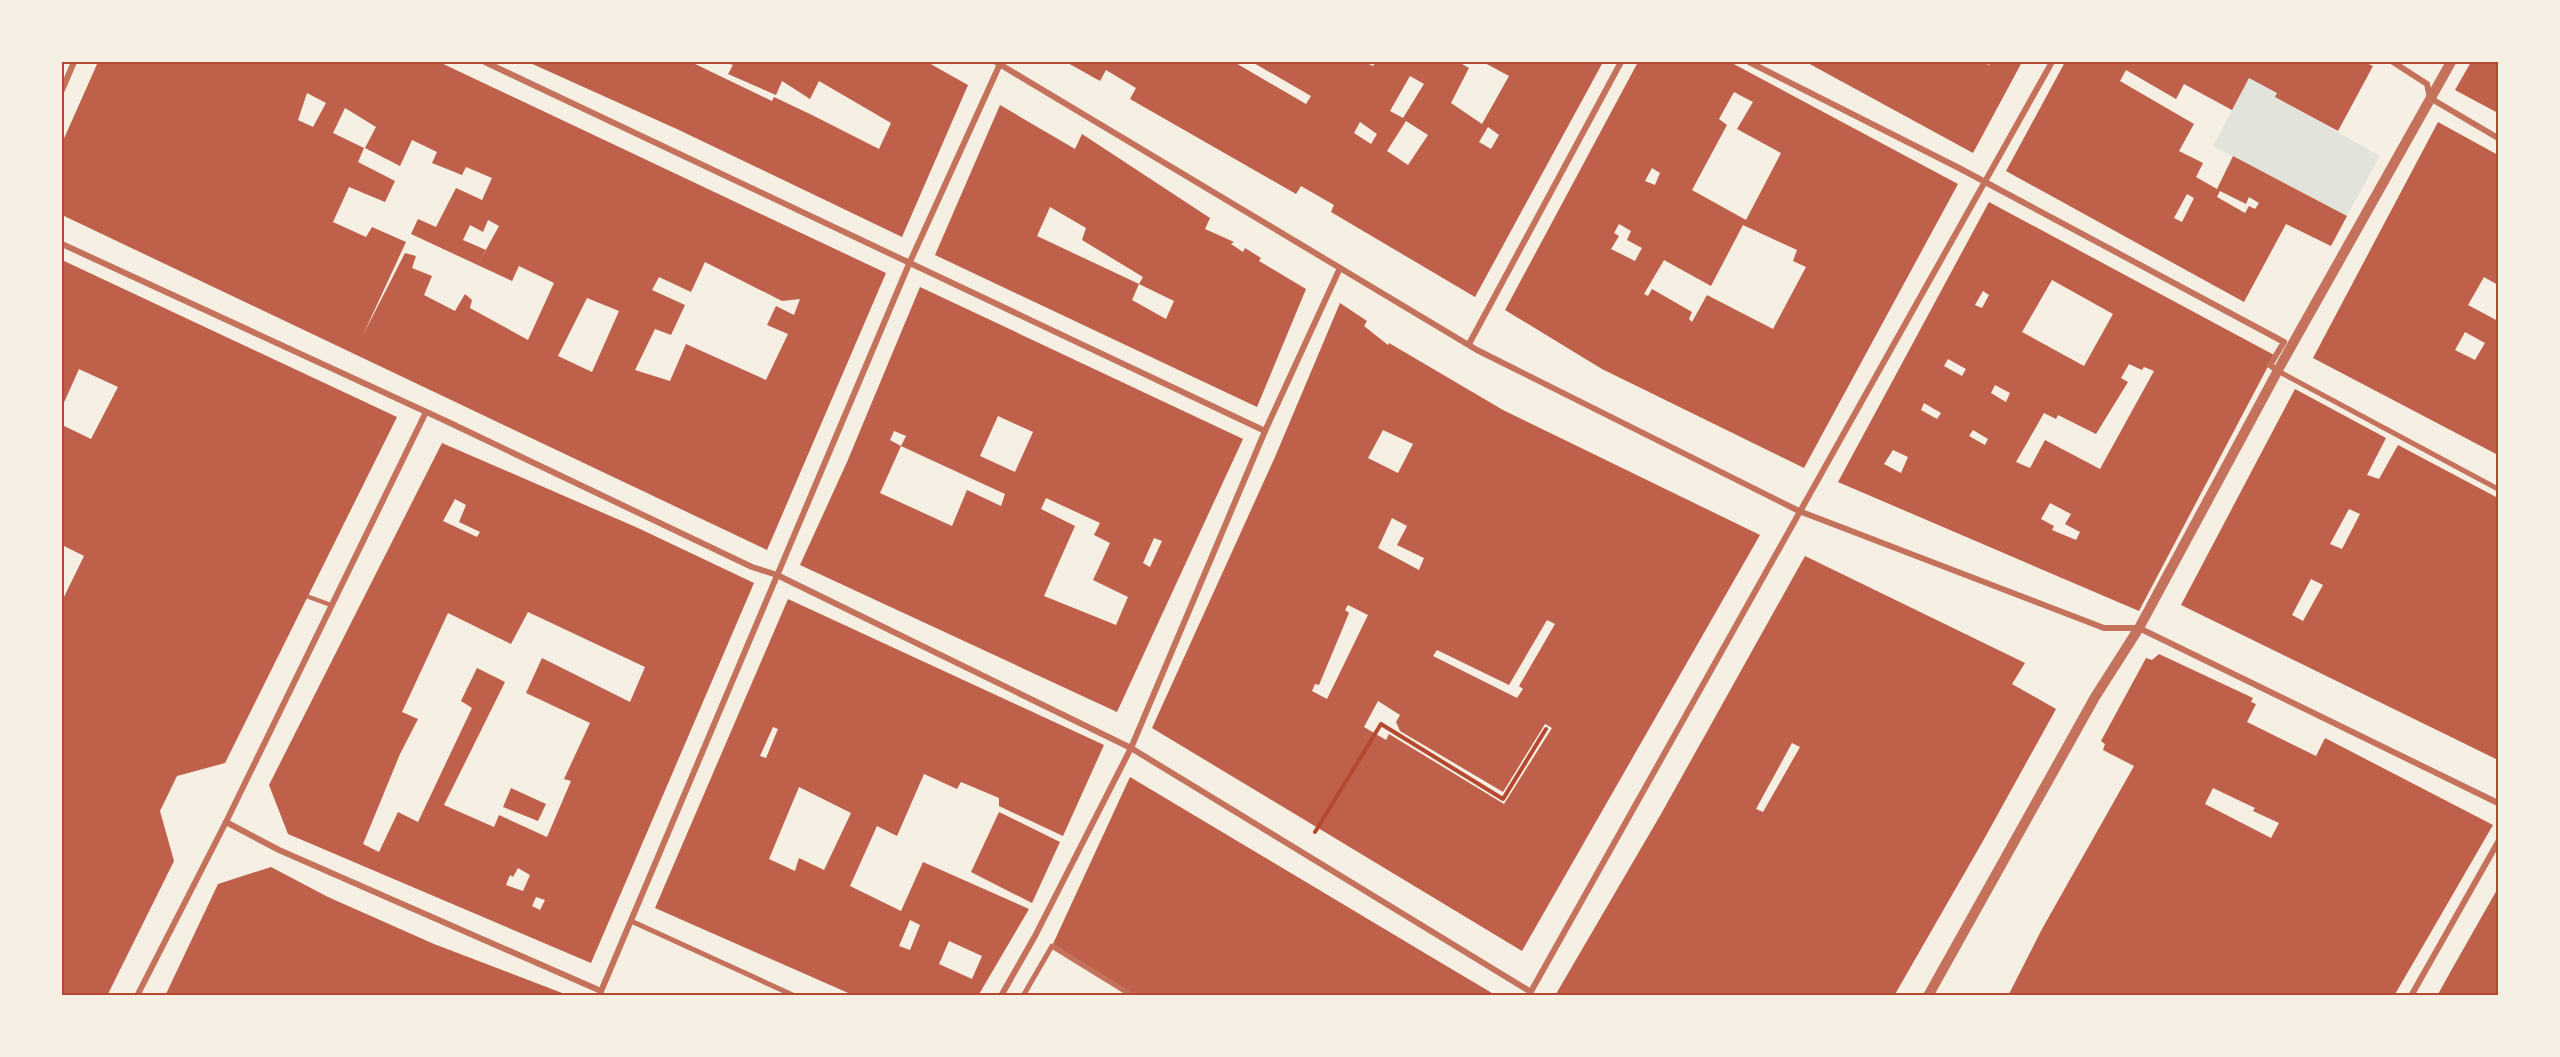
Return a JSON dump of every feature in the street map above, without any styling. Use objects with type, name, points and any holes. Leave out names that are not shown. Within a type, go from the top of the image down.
[{"type":"street","points":[[62,90],[74,62]]},
{"type":"street","points":[[485,62],[1265,431]]},
{"type":"street","points":[[1469,345],[1621,62]]},
{"type":"street","points":[[1749,62],[1984,181],[2284,342],[2270,365],[2499,489]]},
{"type":"street","points":[[62,244],[426,412],[752,567],[777,575],[1131,748],[1532,994],[1799,511],[2052,62]]},
{"type":"street","points":[[2393,62],[2427,84],[2430,98],[2499,138]]},
{"type":"street","points":[[1928,996],[2095,697],[2139,628],[2278,370],[2451,62]]},
{"type":"street","points":[[226,822],[279,850],[600,993],[909,264],[998,63],[1469,345],[1799,511],[2104,628],[2139,628],[2499,803]]},
{"type":"street","points":[[1001,996],[1035,936],[1131,748],[1265,431],[1340,268]]},
{"type":"street","points":[[137,996],[197,873],[226,822],[426,412]]},
{"type":"street","points":[[2411,996],[2499,842]]},
{"type":"street","points":[[631,921],[795,996]]},
{"type":"street","points":[[1023,996],[1052,946],[1133,996]]},
{"type":"lane","points":[[309,597],[331,605]]},
{"type":"path","points":[[1302,853],[1381,724],[1503,799],[1546,729]]},
{"type":"shaded area","points":[[2249,78],[2277,93],[2275,97],[2380,156],[2347,216],[2213,146]]},
{"type":"building","points":[[98,62],[439,62],[886,273],[767,550],[62,215],[62,143]],"holes":[[[307,93],[326,103],[313,127],[298,120]],[[345,108],[376,127],[365,148],[400,166],[412,140],[437,152],[432,163],[462,175],[466,167],[492,178],[482,200],[456,188],[436,227],[418,219],[411,234],[512,281],[519,266],[554,283],[528,340],[470,308],[472,300],[465,294],[455,311],[424,295],[432,276],[412,268],[416,256],[405,253],[363,335],[406,242],[372,227],[366,237],[333,222],[349,187],[385,202],[395,181],[358,162],[364,148],[333,133]],[[488,220],[499,226],[486,250],[463,240],[470,225],[483,232]],[[705,262],[782,301],[800,299],[794,315],[776,306],[767,325],[788,334],[766,380],[686,344],[670,381],[635,370],[655,329],[671,335],[685,305],[652,290],[659,277],[691,292]],[[587,298],[619,311],[592,372],[558,356]]]},
{"type":"building","points":[[528,62],[691,62],[772,101],[774,97],[879,149],[891,123],[819,81],[810,99],[782,81],[776,95],[728,74],[733,65],[724,62],[927,62],[968,85],[902,237],[679,130]]},
{"type":"building","points":[[1066,62],[1234,62],[1306,104],[1311,96],[1252,62],[1365,62],[1373,66],[1376,62],[1463,62],[1462,64],[1469,68],[1451,103],[1482,124],[1509,76],[1483,62],[1603,62],[1475,297],[1331,212],[1334,205],[1301,186],[1296,194],[1130,99],[1136,88],[1106,70],[1100,81]],"holes":[[[1410,76],[1424,84],[1403,118],[1390,111]],[[1406,121],[1428,135],[1408,165],[1387,151]],[[1360,122],[1377,134],[1371,144],[1354,133]],[[1488,127],[1499,135],[1491,149],[1479,142]]]},
{"type":"building","points":[[1638,62],[1730,62],[1958,184],[1804,468],[1602,369],[1505,310]],"holes":[[[1734,92],[1753,102],[1737,129],[1781,153],[1746,220],[1692,190],[1727,125],[1719,119]],[[1652,168],[1660,173],[1655,185],[1645,181]],[[1619,224],[1631,231],[1627,240],[1642,248],[1635,261],[1611,249],[1619,236],[1614,233]],[[1743,225],[1797,250],[1793,261],[1806,267],[1773,329],[1707,295],[1692,322],[1689,319],[1692,312],[1652,289],[1648,296],[1644,294],[1664,260],[1711,286]]]},
{"type":"building","points":[[1806,62],[1983,62],[1989,65],[1991,62],[2022,62],[1973,153]]},
{"type":"building","points":[[2065,62],[2364,62],[2373,66],[2338,131],[2275,97],[2277,93],[2249,78],[2232,110],[2184,84],[2176,99],[2126,70],[2120,81],[2194,124],[2179,151],[2203,163],[2196,177],[2217,189],[2233,156],[2347,216],[2331,246],[2286,224],[2244,302],[2006,171]],"holes":[[[2220,191],[2246,204],[2249,197],[2259,203],[2255,209],[2249,206],[2245,213],[2217,197]],[[2187,194],[2194,198],[2182,222],[2174,218]]]},
{"type":"building","points":[[2471,62],[2498,62],[2498,113],[2455,90]]},
{"type":"building","points":[[1000,105],[1075,149],[1082,134],[1210,218],[1205,229],[1234,242],[1231,244],[1243,252],[1245,248],[1261,258],[1259,261],[1306,289],[1257,407],[935,255]],"holes":[[[1050,207],[1086,228],[1082,240],[1143,277],[1139,284],[1037,236]],[[1139,284],[1174,301],[1166,319],[1132,300]]]},
{"type":"building","points":[[2438,122],[2498,155],[2498,285],[2484,277],[2468,305],[2498,321],[2498,455],[2313,358]],"holes":[[[2465,332],[2485,343],[2475,360],[2455,350]]]},
{"type":"building","points":[[1989,202],[2274,355],[2139,611],[1838,482]],"holes":[[[2052,280],[2113,314],[2084,366],[2022,332]],[[1983,291],[1989,295],[1982,308],[1975,305]],[[1948,359],[1966,369],[1962,376],[1944,366]],[[2129,364],[2142,370],[2144,367],[2154,371],[2100,469],[2045,440],[2030,468],[2016,462],[2044,413],[2056,419],[2058,415],[2096,434],[2128,382],[2121,378]],[[1995,385],[2010,393],[2006,402],[1991,393]],[[1924,403],[1941,413],[1937,419],[1921,410]],[[1973,430],[1988,439],[1985,445],[1969,436]],[[1893,450],[1908,457],[1901,473],[1884,464]],[[2050,503],[2071,514],[2065,524],[2080,532],[2076,540],[2052,530],[2054,526],[2041,519]]]},
{"type":"building","points":[[62,260],[397,417],[225,763],[177,776],[160,811],[174,861],[107,996],[62,996],[62,601],[84,556],[62,545],[62,425],[91,439],[118,387],[79,369],[62,407]]},
{"type":"building","points":[[920,287],[1243,439],[1117,712],[800,565],[847,462]],"holes":[[[998,416],[1033,432],[1015,472],[980,456]],[[894,431],[906,436],[901,446],[890,440]],[[901,446],[1005,494],[1001,506],[967,490],[952,526],[880,493]],[[1046,498],[1100,523],[1094,535],[1110,543],[1093,580],[1128,597],[1116,625],[1044,596],[1075,526],[1041,509]],[[1154,538],[1162,541],[1150,567],[1143,563]]]},
{"type":"building","points":[[1340,303],[1367,321],[1364,326],[1388,345],[1389,343],[1503,410],[1760,535],[1522,951],[1152,728],[1275,457]],"holes":[[[1383,430],[1413,444],[1398,473],[1368,458]],[[1392,518],[1407,526],[1397,545],[1424,558],[1419,570],[1378,548]],[[1348,605],[1368,615],[1327,699],[1312,691],[1315,684],[1319,685],[1349,613],[1345,610]],[[1547,620],[1555,624],[1519,686],[1523,689],[1517,698],[1433,656],[1437,650],[1509,685]],[[1378,701],[1400,715],[1396,722],[1400,731],[1503,792],[1545,724],[1552,728],[1504,804],[1389,734],[1386,740],[1364,727]]]},
{"type":"building","points":[[2295,389],[2386,438],[2367,475],[2379,479],[2398,445],[2498,498],[2498,760],[2181,605]],"holes":[[[2349,509],[2360,514],[2342,549],[2330,544]],[[2311,579],[2323,585],[2303,621],[2292,615]]]},
{"type":"building","points":[[442,443],[638,528],[754,583],[591,963],[288,834],[269,785]],"holes":[[[455,499],[466,505],[459,522],[480,532],[477,537],[443,521]],[[528,612],[645,667],[630,702],[542,658],[526,693],[590,723],[564,779],[571,781],[547,837],[499,815],[494,827],[444,805],[505,682],[477,668],[461,701],[472,708],[418,822],[398,812],[379,852],[363,844],[400,754],[418,719],[402,712],[448,613],[511,644]],[[518,868],[530,875],[523,891],[506,885],[510,875],[513,877]],[[536,897],[545,900],[540,910],[532,906]]]},
{"type":"building","points":[[1805,556],[2025,663],[2012,684],[2056,709],[1894,996],[1556,994],[1661,814]],"holes":[[[1792,743],[1800,747],[1763,812],[1756,809]]]},
{"type":"building","points":[[788,599],[1104,745],[1063,836],[999,806],[999,798],[961,782],[957,789],[924,774],[897,836],[877,826],[850,886],[901,911],[923,862],[1029,909],[978,996],[855,996],[655,908]],"holes":[[[773,727],[778,729],[766,758],[760,756]],[[799,787],[851,813],[824,870],[799,858],[795,871],[769,859]],[[910,920],[920,925],[910,950],[899,946]],[[949,941],[982,956],[972,979],[939,964]]]},
{"type":"building","points":[[2159,654],[2253,698],[2251,702],[2256,704],[2247,722],[2316,756],[2325,738],[2493,825],[2394,996],[2008,996],[2042,929],[2134,766],[2103,750],[2105,744],[2101,741],[2146,658],[2152,660]],"holes":[[[2213,788],[2255,808],[2253,811],[2279,823],[2271,838],[2205,804]]]},
{"type":"building","points":[[1130,777],[1497,996],[1133,996],[1052,946]]},
{"type":"building","points":[[511,788],[546,804],[538,821],[503,807]]},
{"type":"building","points":[[999,812],[1060,842],[1032,903],[971,872]]},
{"type":"building","points":[[271,867],[328,897],[434,944],[570,996],[165,996],[218,884]]},
{"type":"building","points":[[2498,888],[2498,996],[2437,996],[2452,969]]}]
